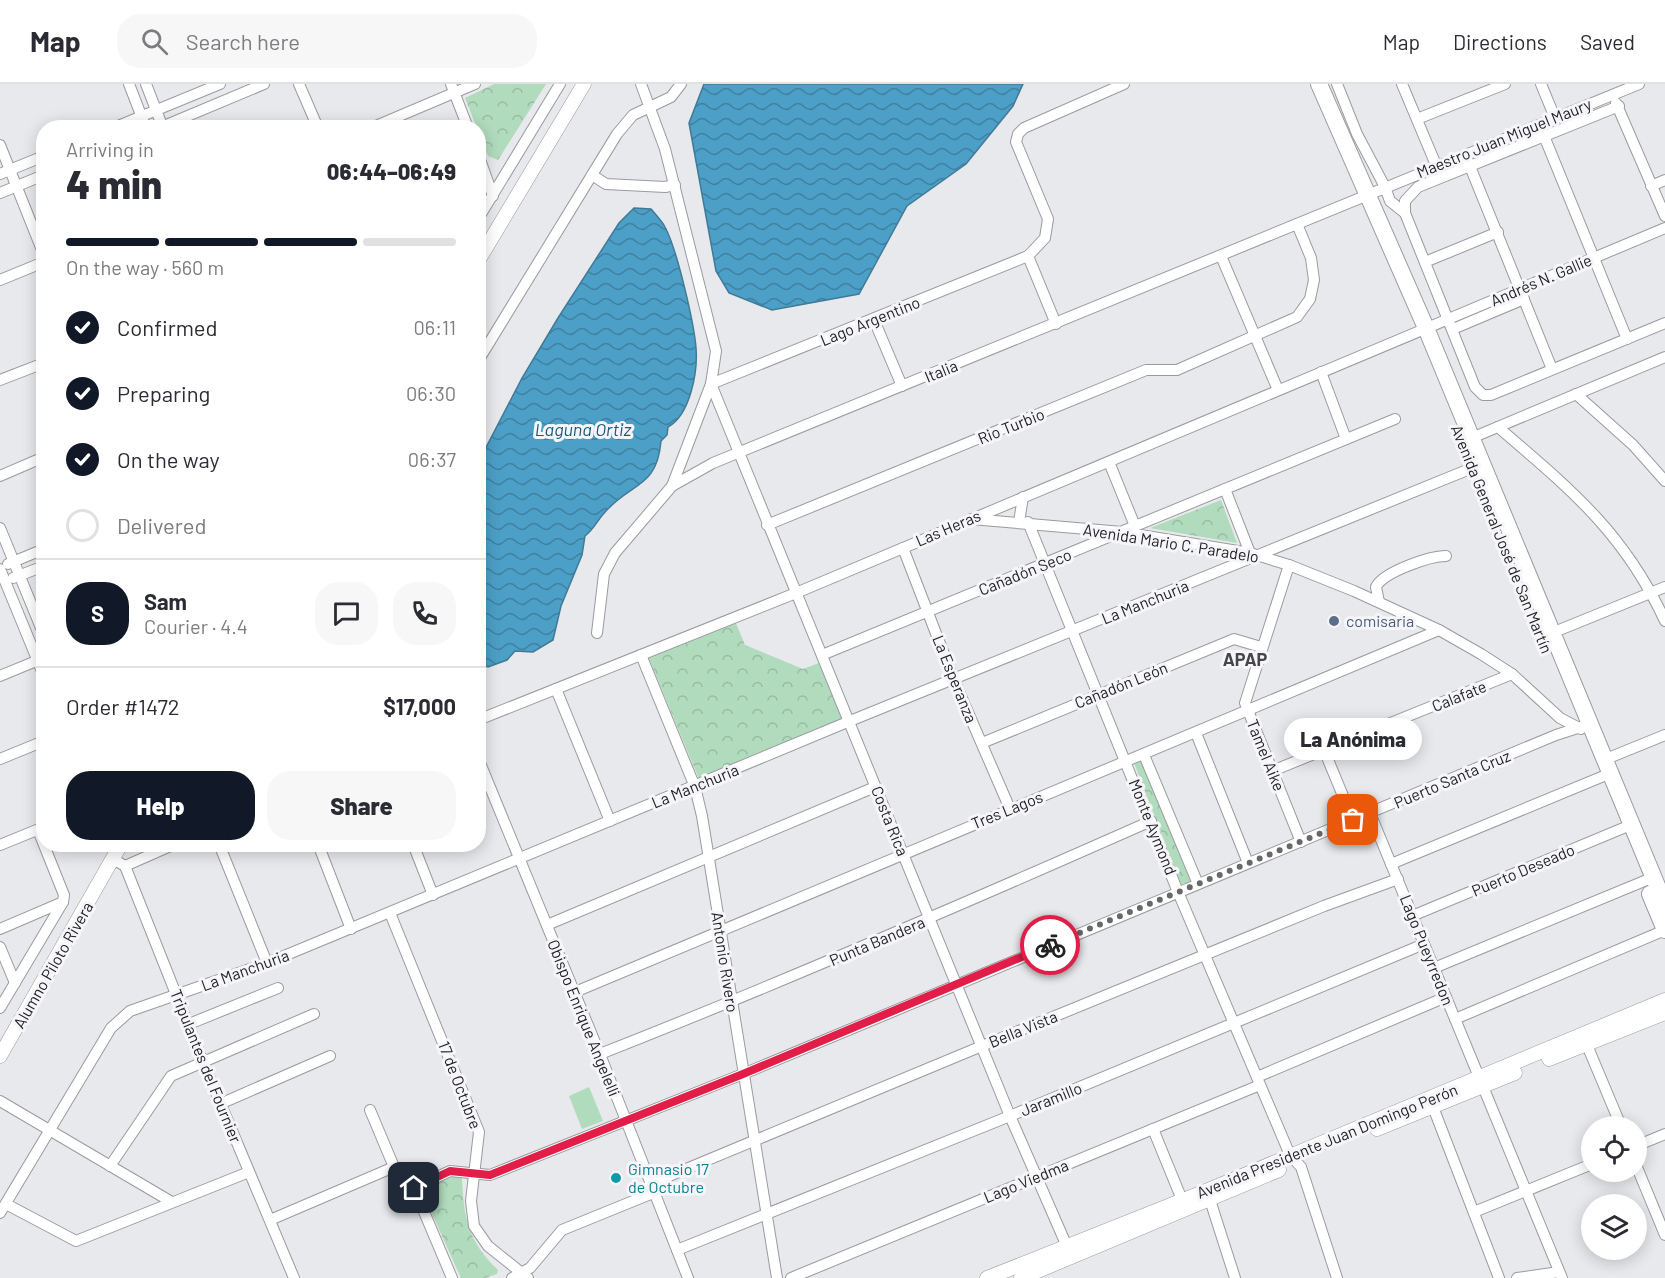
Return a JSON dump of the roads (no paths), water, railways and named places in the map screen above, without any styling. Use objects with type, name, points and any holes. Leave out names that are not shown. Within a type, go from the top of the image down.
[{"type":"highway","name":"Avenida General José de San Martín","points":[[1319,84],[1585,726],[1606,770],[1649,878],[1665,930]]},
{"type":"highway","name":"Avenida General José de San Martín","points":[[1585,726],[1598,743],[1606,770]]},
{"type":"highway","name":"Avenida General José de San Martín","points":[[1649,878],[1665,905]]},
{"type":"main road","points":[[486,233],[575,84]]},
{"type":"main road","points":[[486,248],[584,84]]},
{"type":"main road","name":"Alumno Piloto Rivera","points":[[0,1056],[120,853]]},
{"type":"main road","name":"Avenida Presidente Juan Domingo Perón","points":[[1585,1040],[1665,1000]]},
{"type":"main road","name":"Avenida Presidente Juan Domingo Perón","points":[[987,1278],[1003,1275],[1069,1251],[1585,1040],[1665,1013]]},
{"type":"main road","name":"Avenida Presidente Juan Domingo Perón","points":[[1293,1159],[1433,1107],[1481,1082]]},
{"type":"main road","name":"Avenida Presidente Juan Domingo Perón","points":[[1021,1278],[1069,1251]]},
{"type":"street","points":[[129,84],[144,120]]},
{"type":"street","points":[[146,84],[160,120]]},
{"type":"street","points":[[132,120],[220,84]]},
{"type":"street","points":[[179,120],[264,84]]},
{"type":"street","points":[[299,84],[315,120]]},
{"type":"street","points":[[388,120],[453,89],[475,84]]},
{"type":"street","points":[[486,207],[560,84]]},
{"type":"street","points":[[641,84],[675,184],[716,341],[711,384],[672,486]]},
{"type":"street","points":[[486,348],[616,134],[633,115],[671,97],[681,84]]},
{"type":"street","points":[[1056,324],[1028,256],[1041,245],[1048,230],[1048,219],[1016,142],[1018,134],[1024,128],[1124,84]]},
{"type":"street","points":[[1337,84],[1357,134],[1390,201],[1405,213]]},
{"type":"street","points":[[1402,84],[1436,165]]},
{"type":"street","points":[[1417,119],[1505,84]]},
{"type":"street","points":[[1541,84],[1555,118]]},
{"type":"street","name":"Maestro Juan Miguel Maury","points":[[1364,195],[1639,84]]},
{"type":"street","points":[[453,89],[465,120]]},
{"type":"street","points":[[1610,95],[1619,106],[1665,216]]},
{"type":"street","points":[[1619,106],[1418,187],[1405,201],[1405,213],[1475,387],[1483,395],[1491,395],[1665,323]]},
{"type":"street","points":[[1540,125],[1627,339]]},
{"type":"street","points":[[0,145],[5,172],[16,187],[36,236]]},
{"type":"street","points":[[1464,153],[1552,369]]},
{"type":"street","points":[[5,172],[36,159]]},
{"type":"street","points":[[486,180],[507,172]]},
{"type":"street","points":[[592,175],[606,184],[665,187],[675,184]]},
{"type":"street","points":[[0,193],[36,178]]},
{"type":"street","points":[[1651,186],[1665,180]]},
{"type":"street","points":[[486,186],[493,196]]},
{"type":"street","name":"Italia","points":[[597,633],[601,592],[609,562],[672,486],[737,452],[1056,324],[1364,195]]},
{"type":"street","name":"Rio Turbio","points":[[767,525],[1146,370],[1177,370],[1297,317],[1313,291],[1314,267],[1297,224]]},
{"type":"street","name":"Andrés N. Gallie","points":[[1421,330],[1451,323],[1665,228]]},
{"type":"street","points":[[1425,262],[1498,232]]},
{"type":"street","name":"Lago Argentino","points":[[711,384],[1028,256]]},
{"type":"street","points":[[1221,256],[1278,390]]},
{"type":"street","points":[[0,280],[36,265]]},
{"type":"street","points":[[874,320],[902,386]]},
{"type":"street","name":"Las Heras","points":[[486,717],[796,593],[1421,330]]},
{"type":"street","points":[[1467,440],[1665,357]]},
{"type":"street","points":[[0,380],[36,366]]},
{"type":"street","points":[[1321,372],[1346,439]]},
{"type":"street","name":"Costa Rica","points":[[711,384],[1010,1116],[1069,1251]]},
{"type":"street","points":[[1576,394],[1633,445],[1665,481]]},
{"type":"street","name":"Cañadón Seco","points":[[822,655],[1395,419]]},
{"type":"street","points":[[1498,427],[1595,513],[1639,570],[1665,621]]},
{"type":"street","points":[[0,476],[36,461]]},
{"type":"street","points":[[1109,462],[1135,526]]},
{"type":"street","name":"La Manchuria","points":[[3,1209],[48,1130],[119,1019],[130,1011],[267,963],[1073,631],[1254,554],[1477,466]]},
{"type":"street","points":[[1225,489],[1254,554]]},
{"type":"street","points":[[1023,497],[1024,522]]},
{"type":"street","name":"Avenida Mario C. Paradelo","points":[[968,519],[1122,532],[1254,554],[1289,565],[1354,591],[1439,630],[1512,674],[1560,718],[1585,726]]},
{"type":"street","name":"Monte Aymond","points":[[1024,522],[1100,694],[1178,892],[1259,1081],[1293,1159],[1301,1167],[1337,1278]]},
{"type":"street","points":[[0,528],[36,616]]},
{"type":"street","name":"La Esperanza","points":[[903,548],[954,680],[1010,809]]},
{"type":"street","points":[[36,552],[0,568],[2,582],[36,652]]},
{"type":"street","points":[[1354,591],[1434,556],[1446,556]]},
{"type":"street","name":"Tamel Aike","points":[[1289,565],[1245,697],[1247,711],[1301,842]]},
{"type":"street","points":[[2,582],[36,569]]},
{"type":"street","points":[[1379,602],[1376,587],[1382,578]]},
{"type":"street","points":[[1547,635],[1665,587]]},
{"type":"street","name":"Tres Lagos","points":[[575,992],[1439,630]]},
{"type":"street","name":"Cañadón León","points":[[982,743],[1234,639],[1242,639],[1261,647]]},
{"type":"street","name":"Antonio Rivero","points":[[641,655],[695,787],[709,855],[777,1278]]},
{"type":"street","points":[[0,676],[36,662]]},
{"type":"street","name":"Calafate","points":[[1272,771],[1512,674]]},
{"type":"street","points":[[556,689],[610,821]]},
{"type":"street","name":"Puerto Santa Cruz","points":[[452,1278],[414,1188],[450,1171],[490,1175],[743,1074],[1556,735],[1585,726]]},
{"type":"street","points":[[1196,733],[1248,863]]},
{"type":"street","points":[[1391,864],[1606,770],[1665,735]]},
{"type":"street","points":[[0,759],[36,744]]},
{"type":"street","points":[[1324,750],[1353,820]]},
{"type":"street","points":[[1144,755],[1198,884]]},
{"type":"street","name":"Obispo Enrique Angelelli","points":[[486,778],[575,992],[688,1278]]},
{"type":"street","points":[[547,925],[709,855],[876,787]]},
{"type":"street","name":"Lago Pueyrredon","points":[[1370,813],[1561,1275]]},
{"type":"street","name":"Punta Bandera","points":[[600,1054],[731,1003],[1151,821]]},
{"type":"street","name":"Puerto Deseado","points":[[1412,916],[1628,826]]},
{"type":"street","points":[[0,845],[36,831]]},
{"type":"street","points":[[0,1008],[63,902],[64,895],[49,852]]},
{"type":"street","points":[[222,852],[267,963]]},
{"type":"street","points":[[321,852],[351,929]]},
{"type":"street","points":[[416,852],[433,895]]},
{"type":"street","name":"Tripulantes del Fournier","points":[[120,853],[220,1104],[294,1278]]},
{"type":"street","points":[[1434,968],[1649,878]]},
{"type":"street","name":"Bella Vista","points":[[512,1278],[526,1276],[562,1230],[756,1139],[1205,955],[1398,879]]},
{"type":"street","points":[[0,929],[63,902]]},
{"type":"street","name":"17 de Octubre","points":[[390,913],[476,1120],[479,1147],[472,1175],[471,1216],[474,1226],[488,1246],[526,1276]]},
{"type":"street","points":[[1455,1019],[1665,930]]},
{"type":"street","name":"Jaramillo","points":[[677,1250],[1010,1116],[1424,944]]},
{"type":"street","points":[[0,947],[15,983]]},
{"type":"street","points":[[189,1024],[278,988]]},
{"type":"street","name":"Lago Viedma","points":[[791,1278],[1153,1129],[1446,997]]},
{"type":"street","points":[[110,1166],[171,1076],[314,1014]]},
{"type":"street","points":[[1585,1040],[1617,1116]]},
{"type":"street","points":[[220,1104],[330,1056]]},
{"type":"street","points":[[0,1101],[170,1202]]},
{"type":"street","points":[[1433,1107],[1499,1278]]},
{"type":"street","points":[[270,1220],[394,1167],[370,1110]]},
{"type":"street","points":[[1153,1129],[1184,1205]]},
{"type":"street","points":[[1647,1141],[1665,1134]]},
{"type":"street","points":[[1474,1212],[1581,1168]]},
{"type":"street","points":[[3,1209],[76,1241],[249,1172]]},
{"type":"street","points":[[1643,1182],[1665,1234]]},
{"type":"street","points":[[1205,1197],[1235,1278]]},
{"type":"street","points":[[1518,1278],[1561,1275]]},
{"type":"water","points":[[704,84],[1023,84],[1013,106],[966,164],[907,206],[859,294],[772,310],[729,293],[716,271],[689,123]]},
{"type":"water","name":"Laguna Ortiz","points":[[634,208],[651,209],[661,220],[670,237],[680,268],[695,337],[696,369],[691,392],[682,413],[668,427],[667,435],[661,441],[659,456],[649,476],[603,514],[585,536],[582,555],[561,606],[553,640],[533,652],[515,651],[507,660],[488,667],[486,666],[486,447],[522,378],[619,223]]},
{"type":"place","name":"comisaria","points":[[1334,621]]},
{"type":"place","name":"La Anónima","points":[[1353,820]]},
{"type":"place","name":"Gimnasio 17 de Octubre","points":[[616,1178]]},
{"type":"district","name":"APAP","points":[[1245,660]]}]
